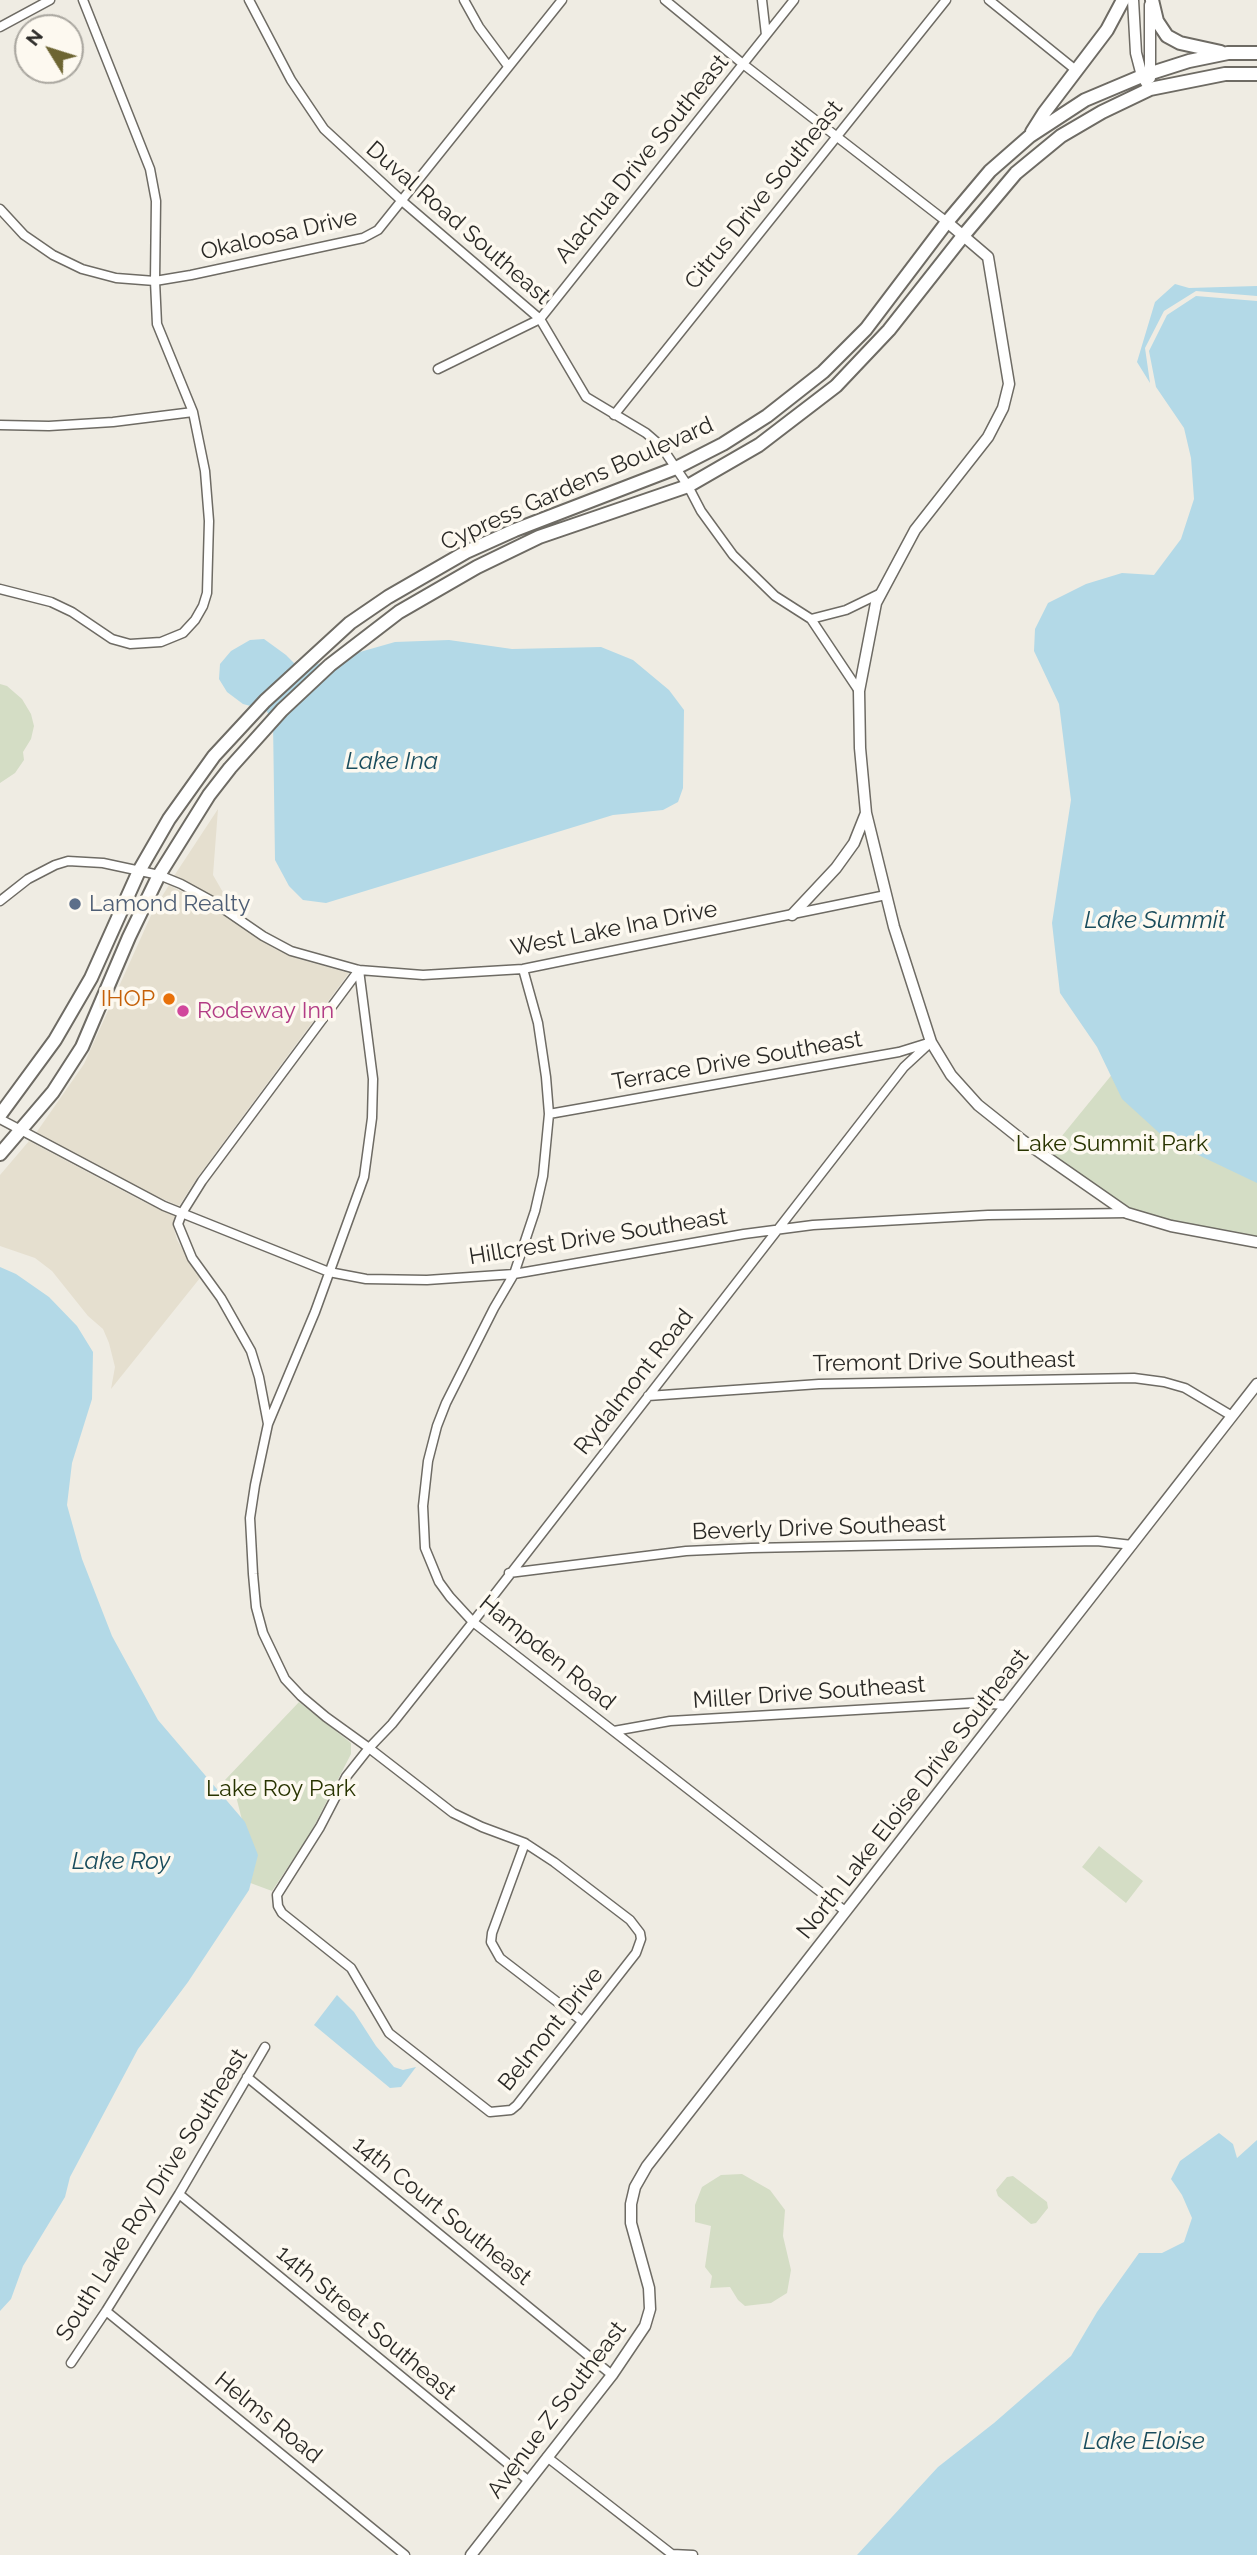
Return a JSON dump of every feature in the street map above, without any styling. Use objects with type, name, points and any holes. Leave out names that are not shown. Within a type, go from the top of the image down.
[{"type":"main road","points":[[1030,136],[1044,113],[1107,30],[1123,0]]},
{"type":"main road","points":[[1151,0],[1157,21],[1167,36],[1180,43],[1228,53]]},
{"type":"main road","name":"Cypress Gardens Boulevard","points":[[0,1117],[55,1040],[90,978],[139,871],[169,819],[214,756],[265,701],[350,623],[388,597],[478,546],[676,468],[767,416],[823,372],[866,329],[947,222],[990,171],[1030,136],[1085,100],[1189,61],[1228,53],[1257,53]]},
{"type":"main road","name":"Cypress Gardens Boulevard","points":[[0,1154],[53,1092],[82,1047],[159,875],[209,795],[282,710],[330,665],[400,612],[477,566],[540,537],[688,486],[759,445],[836,386],[889,330],[1016,173],[1061,136],[1150,89],[1225,74],[1257,74]]},
{"type":"street","points":[[0,27],[50,0]]},
{"type":"street","points":[[0,589],[51,602],[121,642],[148,644],[183,633],[195,620],[207,593],[209,521],[206,482],[193,412],[157,324],[156,201],[150,169],[83,0]]},
{"type":"street","name":"Duval Road Southeast","points":[[249,0],[291,80],[324,129],[402,201],[540,319],[586,397],[654,440],[676,468],[701,511],[733,555],[775,596],[811,619]]},
{"type":"street","points":[[464,0],[479,27],[508,66]]},
{"type":"street","name":"Okaloosa Drive","points":[[0,209],[24,235],[67,262],[98,274],[155,281],[363,238],[378,230],[562,0]]},
{"type":"street","points":[[665,0],[947,222],[988,257],[991,267],[1008,375],[1006,398],[988,438],[915,530],[879,594],[859,691],[866,813],[886,895],[931,1042],[951,1075],[978,1105],[1127,1213],[1171,1226],[1257,1242]]},
{"type":"street","points":[[762,0],[766,35]]},
{"type":"street","name":"Alachua Drive Southeast","points":[[438,369],[540,319],[794,0]]},
{"type":"street","name":"Citrus Drive Southeast","points":[[614,415],[946,0]]},
{"type":"street","points":[[989,0],[1077,71]]},
{"type":"street","points":[[1133,0],[1136,53],[1150,89]]},
{"type":"street","points":[[1146,75],[1151,0]]},
{"type":"street","points":[[0,425],[49,426],[113,422],[193,412]]},
{"type":"street","points":[[859,691],[811,619],[846,610],[879,594]]},
{"type":"street","points":[[792,915],[836,868],[854,843],[866,813]]},
{"type":"street","name":"West Lake Ina Drive","points":[[0,901],[28,879],[55,865],[68,861],[103,863],[159,875],[212,901],[277,944],[300,954],[359,970],[423,975],[523,969],[886,895]]},
{"type":"street","name":"Hampden Road","points":[[523,969],[538,1023],[549,1114],[538,1198],[514,1274],[446,1403],[430,1450],[423,1516],[425,1548],[439,1582],[473,1622],[845,1911]]},
{"type":"street","points":[[268,1424],[251,1351],[221,1298],[192,1258],[178,1224],[202,1181],[359,970]]},
{"type":"street","points":[[268,1424],[354,1210],[364,1177],[372,1118],[373,1079],[359,970]]},
{"type":"street","name":"Terrace Drive Southeast","points":[[549,1114],[899,1052],[931,1042]]},
{"type":"street","name":"Rydalmont Road","points":[[301,1857],[346,1777],[473,1622],[904,1067],[931,1042]]},
{"type":"street","name":"Hillcrest Drive Southeast","points":[[0,1117],[145,1197],[182,1213],[329,1272],[392,1280],[514,1274],[744,1234],[813,1225],[988,1214],[1127,1213]]},
{"type":"street","name":"Tremont Drive Southeast","points":[[648,1396],[819,1384],[1133,1378],[1185,1388],[1232,1416]]},
{"type":"street","name":"North Lake Eloise Drive Southeast","points":[[635,2239],[631,2224],[631,2204],[642,2172],[1257,1384]]},
{"type":"street","name":"Belmont Drive","points":[[268,1424],[250,1518],[256,1607],[273,1657],[296,1691],[326,1717],[453,1813],[525,1843],[554,1862],[629,1920],[640,1933],[641,1939],[636,1953],[517,2105],[511,2110],[490,2112],[396,2039],[384,2026],[351,1968],[278,1906],[276,1895],[301,1857]]},
{"type":"street","name":"Beverly Drive Southeast","points":[[509,1573],[686,1551],[751,1548],[1097,1541],[1132,1545]]},
{"type":"street","name":"Miller Drive Southeast","points":[[614,1731],[670,1721],[973,1703],[1007,1705]]},
{"type":"street","points":[[525,1843],[491,1942],[500,1958],[582,2021]]},
{"type":"street","name":"South Lake Roy Drive Southeast","points":[[71,2363],[179,2194],[265,2047]]},
{"type":"street","name":"14th Court Southeast","points":[[247,2077],[612,2375]]},
{"type":"street","name":"14th Street Southeast","points":[[179,2194],[528,2481]]},
{"type":"street","name":"Avenue Z Southeast","points":[[471,2555],[612,2375],[641,2333],[650,2309],[649,2288],[635,2239]]},
{"type":"street","name":"Helms Road","points":[[106,2311],[405,2555]]},
{"type":"street","points":[[547,2457],[673,2554],[693,2555]]},
{"type":"shaded area","points":[[218,809],[213,875],[236,911],[174,876]]},
{"type":"shaded area","points":[[169,885],[210,906],[275,949],[299,959],[349,973],[179,1206],[36,1133],[84,1064],[153,911]]},
{"type":"shaded area","points":[[29,1141],[175,1216],[173,1225],[177,1240],[200,1278],[111,1389],[115,1367],[103,1329],[88,1316],[52,1271],[35,1258],[0,1246],[0,1175]]},
{"type":"green space","points":[[0,684],[7,686],[22,699],[31,714],[34,726],[31,739],[23,752],[24,760],[15,773],[0,783]]},
{"type":"green space","name":"Lake Summit Park","points":[[1114,1072],[1257,1176],[1257,1237],[1149,1216],[1124,1206],[1048,1153]]},
{"type":"green space","name":"Lake Roy Park","points":[[299,1702],[351,1743],[351,1754],[310,1834],[272,1891],[237,1878],[243,1824],[236,1796],[225,1780]]},
{"type":"green space","points":[[1099,1846],[1143,1881],[1126,1903],[1082,1867]]},
{"type":"green space","points":[[742,2174],[770,2190],[785,2210],[783,2236],[791,2270],[787,2293],[771,2303],[745,2306],[730,2287],[710,2288],[712,2276],[705,2267],[711,2226],[695,2222],[695,2205],[702,2187],[721,2175]]},
{"type":"green space","points":[[1013,2176],[1047,2202],[1048,2208],[1036,2223],[1031,2224],[998,2196],[996,2190],[1007,2177]]},
{"type":"water","points":[[1175,284],[1189,288],[1257,286],[1257,296],[1196,291],[1164,311],[1145,348],[1150,383],[1137,362],[1155,302]]},
{"type":"water","name":"Lake Summit","points":[[1196,296],[1257,301],[1257,1183],[1167,1140],[1122,1099],[1097,1047],[1060,993],[1052,923],[1071,800],[1059,704],[1034,651],[1035,629],[1048,603],[1086,584],[1122,573],[1154,575],[1181,539],[1194,499],[1191,458],[1184,428],[1156,387],[1149,351],[1167,315]]},
{"type":"water","name":"Lake Ina","points":[[264,639],[300,669],[395,642],[449,640],[512,649],[601,647],[633,660],[669,690],[684,710],[683,788],[678,802],[663,810],[613,815],[326,903],[303,900],[289,886],[275,860],[273,722],[266,710],[243,704],[227,692],[219,679],[220,664],[231,651],[250,640]]},
{"type":"water","name":"Lake Roy","points":[[0,1267],[16,1274],[49,1297],[77,1326],[93,1352],[92,1399],[72,1463],[67,1505],[82,1559],[112,1636],[158,1720],[245,1822],[258,1855],[249,1890],[188,1982],[138,2049],[70,2177],[65,2197],[23,2266],[11,2299],[0,2311]]},
{"type":"water","points":[[337,1995],[354,2012],[376,2046],[394,2067],[403,2070],[416,2067],[401,2087],[390,2088],[314,2025]]},
{"type":"water","name":"Lake Eloise","points":[[1219,2133],[1233,2144],[1237,2158],[1257,2140],[1257,2555],[857,2555],[938,2467],[994,2423],[1071,2356],[1097,2312],[1139,2253],[1162,2253],[1184,2242],[1192,2218],[1171,2179],[1180,2161]]},
{"type":"place","name":"Lamond Realty","points":[[75,904]]},
{"type":"place","name":"IHOP","points":[[169,999]]},
{"type":"place","name":"Rodeway Inn","points":[[183,1011]]}]
